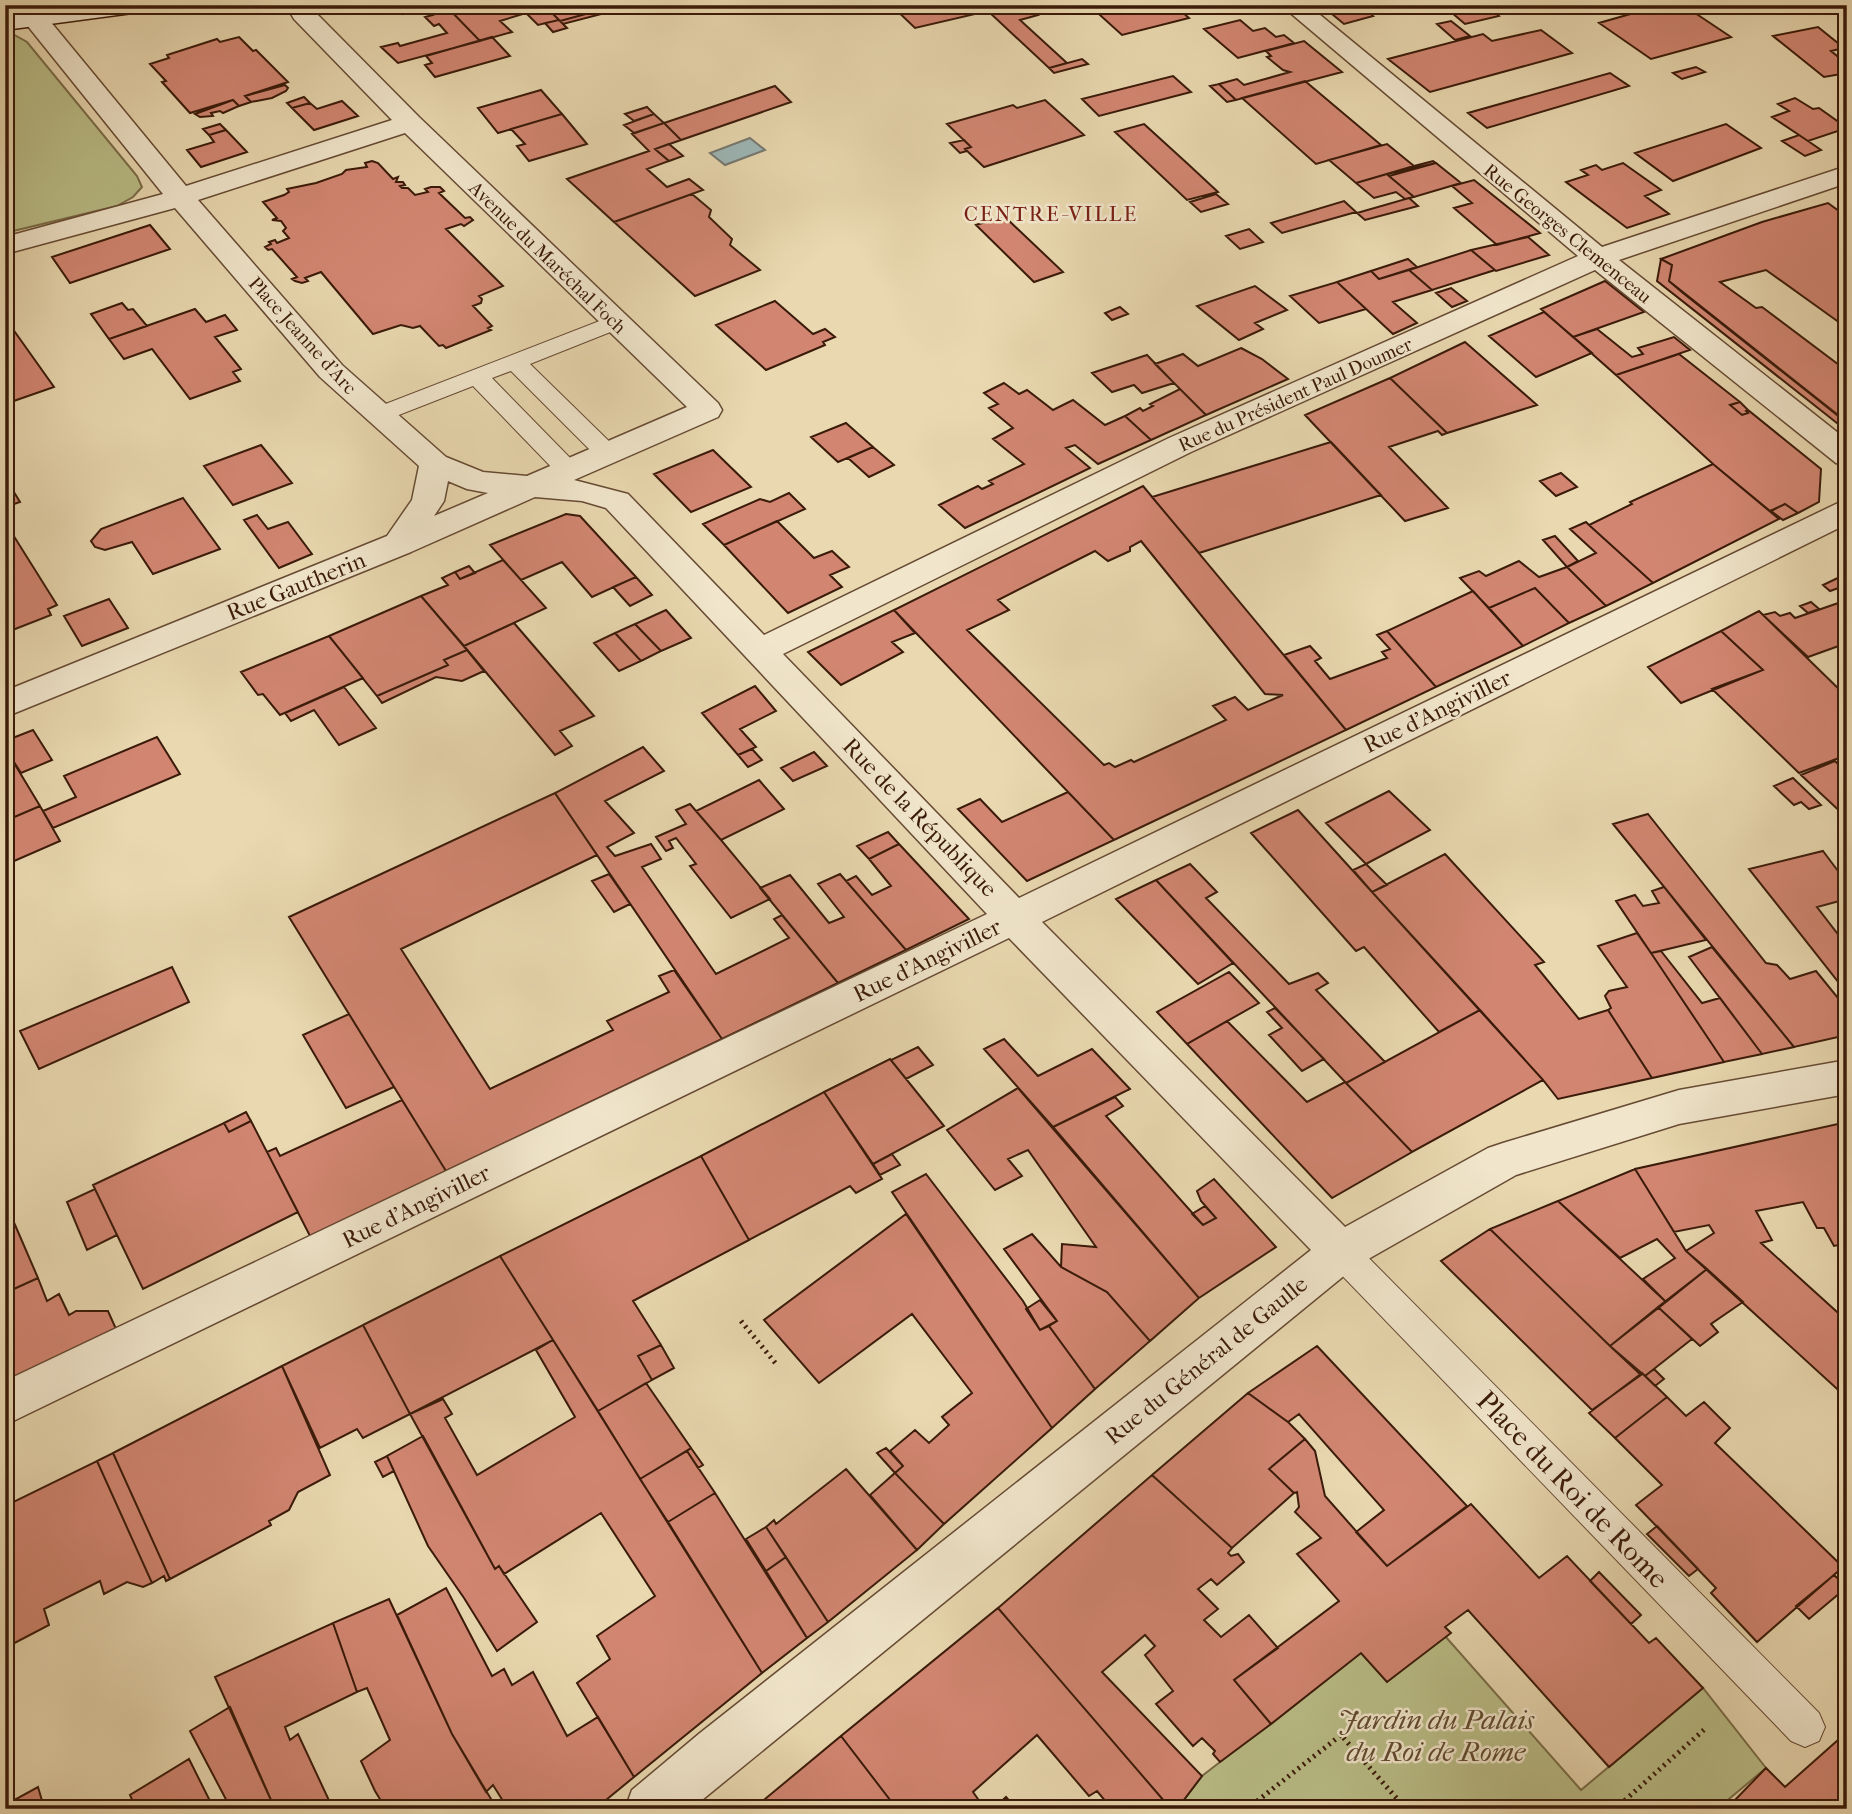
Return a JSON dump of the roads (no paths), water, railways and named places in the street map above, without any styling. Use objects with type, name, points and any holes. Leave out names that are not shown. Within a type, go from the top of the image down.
[{"type":"street","points":[[5,23],[140,5]]},
{"type":"street","name":"Avenue du Maréchal Foch","points":[[303,5],[303,14],[410,123],[707,410],[595,458]]},
{"type":"street","name":"Rue Georges Clemenceau","points":[[1293,5],[1598,258],[1847,456]]},
{"type":"street","name":"Place Jeanne d'Arc","points":[[36,20],[180,197],[331,371],[435,464],[478,482],[531,486]]},
{"type":"street","points":[[5,246],[54,235],[180,197],[410,123]]},
{"type":"street","name":"Rue du Président Paul Doumer","points":[[760,651],[1180,445],[1598,258],[1847,174]]},
{"type":"street","points":[[531,486],[584,491],[618,501],[615,475],[595,458]]},
{"type":"street","name":"Rue Gautherin","points":[[5,705],[399,544],[595,458]]},
{"type":"street","points":[[399,544],[428,501],[435,464]]},
{"type":"street","name":"Rue de la République","points":[[618,501],[1341,1252]]},
{"type":"street","name":"Rue d'Angiviller","points":[[5,1404],[1016,917],[1847,511]]},
{"type":"street","name":"Rue du Général de Gaulle","points":[[651,1809],[718,1752],[1341,1252],[1503,1161],[1679,1107],[1847,1077]]},
{"type":"lane","points":[[379,415],[615,322]]},
{"type":"lane","points":[[515,362],[595,458]]},
{"type":"lane","points":[[478,377],[595,458]]},
{"type":"lane","name":"Place du Roi de Rome","points":[[1341,1252],[1805,1727]]},
{"type":"water","points":[[750,138],[765,150],[725,165],[710,153]]},
{"type":"district","name":"CENTRE-VILLE","points":[[1051,214]]},
{"type":"park label","name":"Jardin du Palais du Roi de Rome","points":[[1436,1735]]}]
